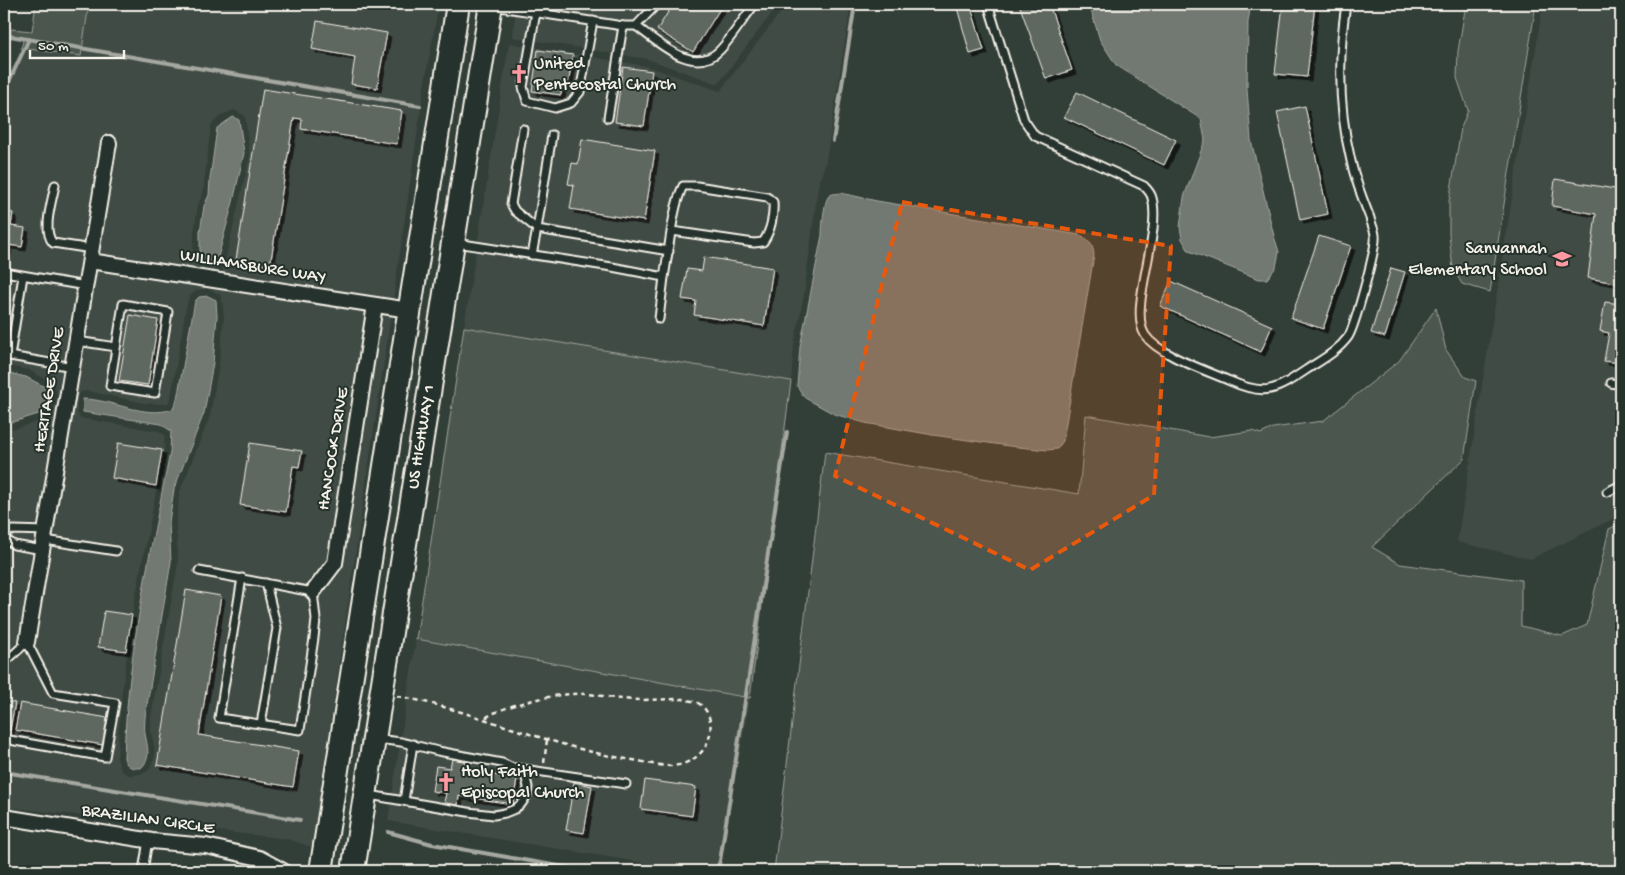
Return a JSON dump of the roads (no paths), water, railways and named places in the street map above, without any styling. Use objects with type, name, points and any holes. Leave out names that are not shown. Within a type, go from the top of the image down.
[{"type":"main road","name":"US HIGHWAY 1","points":[[321,871],[458,4]]},
{"type":"main road","name":"US HIGHWAY 1","points":[[353,871],[491,4]]},
{"type":"main road","points":[[409,310],[422,335],[433,368]]},
{"type":"street","name":"HERITAGE DRIVE","points":[[27,642],[109,143]]},
{"type":"street","name":"WILLIAMSBURG WAY","points":[[91,255],[409,310]]},
{"type":"street","name":"HANCOCK DRIVE","points":[[313,592],[335,563],[375,305]]},
{"type":"street","name":"BRAZILIAN CIRCLE","points":[[4,817],[148,840],[206,846],[259,858],[283,871]]},
{"type":"lane","points":[[491,4],[623,26],[636,26],[682,56],[691,60],[702,60],[712,57],[720,50],[754,4]]},
{"type":"lane","points":[[636,26],[658,4]]},
{"type":"lane","points":[[988,4],[1024,120],[1035,136],[1144,186],[1152,196],[1154,212],[1151,242],[1140,309],[1140,324],[1145,336],[1157,349],[1246,388],[1264,390],[1281,387],[1333,352],[1349,336],[1373,259],[1376,237],[1351,162],[1340,97],[1341,40],[1346,4]]},
{"type":"lane","points":[[536,12],[523,86],[527,101],[555,108],[571,103],[580,92],[593,21]]},
{"type":"lane","points":[[608,118],[623,26]]},
{"type":"lane","points":[[523,129],[511,204],[515,211],[537,229],[669,251]]},
{"type":"lane","points":[[532,255],[552,135]]},
{"type":"lane","points":[[55,184],[47,230],[49,238],[54,243],[91,255]]},
{"type":"lane","points":[[659,319],[664,277],[678,196],[683,186],[696,186],[767,197],[773,202],[774,208],[769,234],[763,242],[754,243],[672,231]]},
{"type":"lane","points":[[453,242],[664,277]]},
{"type":"lane","points":[[4,272],[86,286]]},
{"type":"lane","points":[[23,276],[7,356],[73,367]]},
{"type":"lane","points":[[123,304],[168,312],[155,393],[110,386],[116,347],[123,304]]},
{"type":"lane","points":[[77,341],[116,347]]},
{"type":"lane","points":[[1611,383],[1621,385]]},
{"type":"lane","points":[[1607,492],[1621,485]]},
{"type":"lane","points":[[4,532],[13,530],[44,541],[116,551]]},
{"type":"lane","points":[[4,538],[14,546],[44,541]]},
{"type":"lane","points":[[200,571],[242,578],[313,592],[316,619],[300,730],[218,718],[242,578]]},
{"type":"lane","points":[[261,724],[277,628],[266,583]]},
{"type":"lane","points":[[4,663],[27,642],[53,693],[115,703],[105,757],[4,739]]},
{"type":"lane","points":[[365,794],[494,815],[515,809],[527,795],[528,787],[522,772],[502,763],[438,751],[413,744],[374,738]]},
{"type":"lane","points":[[404,801],[413,744]]},
{"type":"lane","points":[[513,768],[626,784]]},
{"type":"lane","points":[[143,871],[148,840]]},
{"type":"waterway","points":[[833,141],[855,4]]},
{"type":"waterway","points":[[4,35],[420,106]]},
{"type":"waterway","points":[[4,92],[29,39]]},
{"type":"waterway","points":[[716,871],[720,861],[787,432]]},
{"type":"waterway","points":[[4,772],[300,820]]},
{"type":"waterway","points":[[388,832],[432,844],[587,871]]},
{"type":"place","name":"United Pentecostal Church","points":[[519,74]]},
{"type":"place","name":"Sanvannah Elementary School","points":[[1562,259]]},
{"type":"place","name":"Holy Faith Episcopal Church","points":[[446,782]]}]
